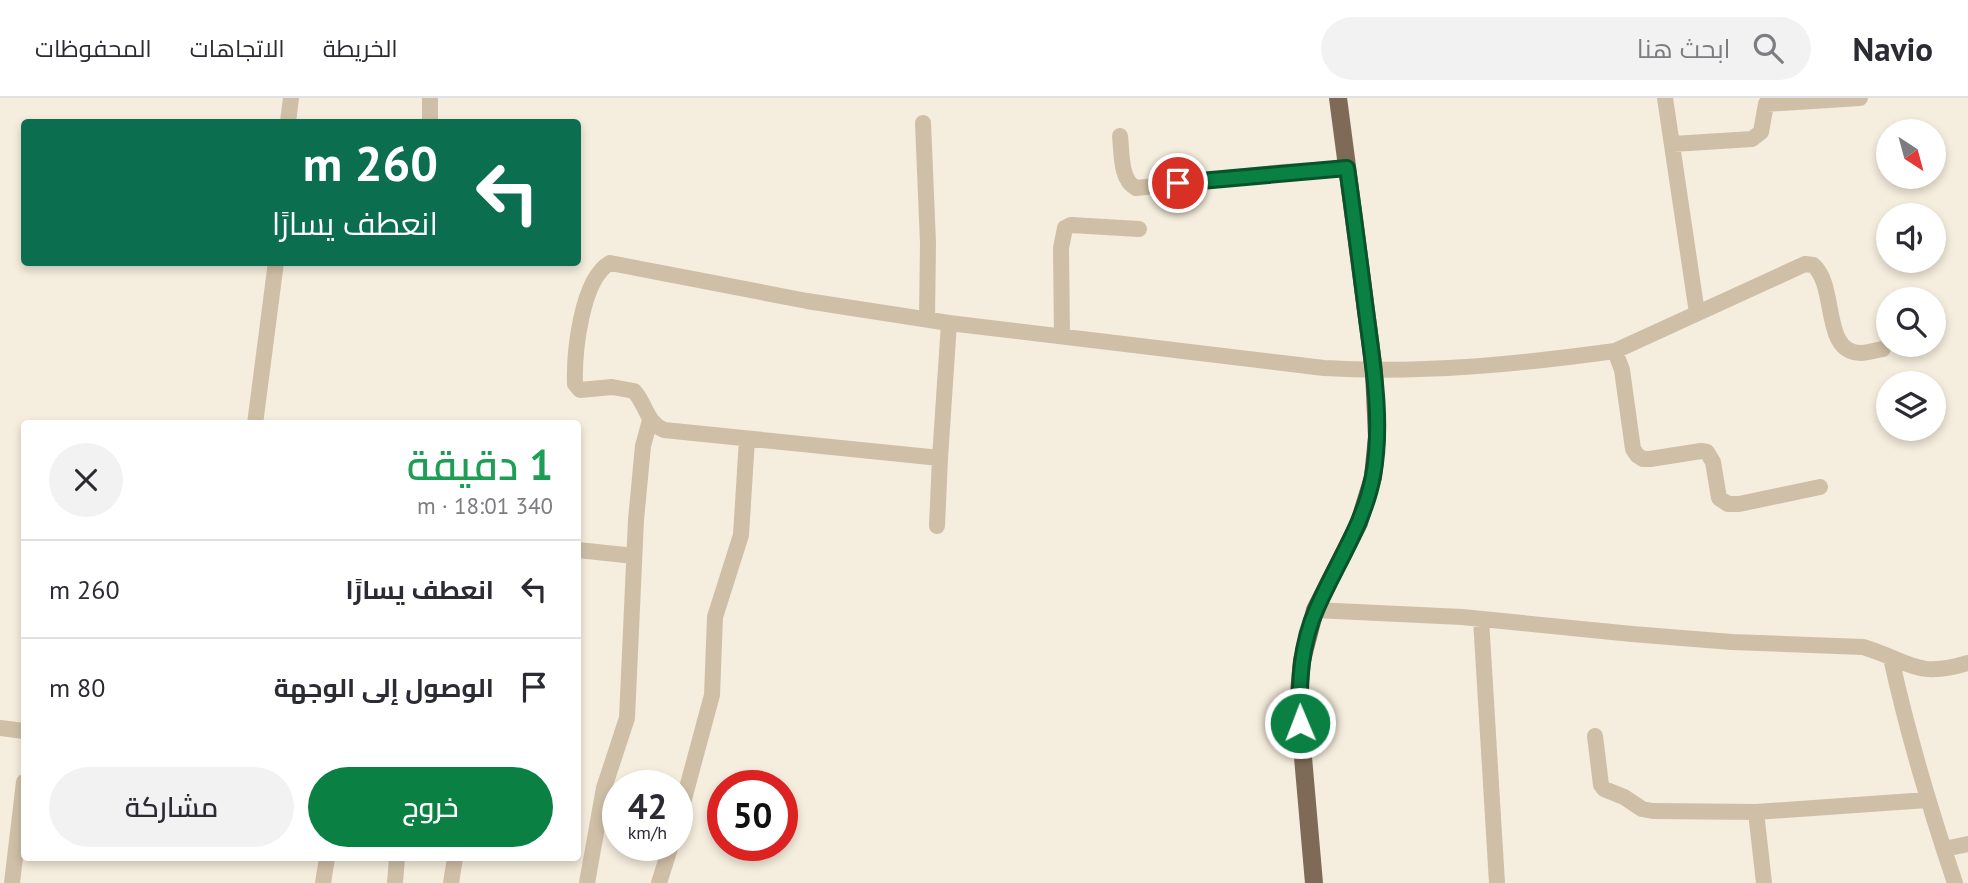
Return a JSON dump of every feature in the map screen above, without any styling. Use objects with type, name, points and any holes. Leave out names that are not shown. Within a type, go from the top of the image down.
[{"type":"main road","points":[[1314,883],[1299,692],[1302,660],[1315,610],[1359,523],[1373,477],[1377,437],[1374,371],[1338,98]]},
{"type":"street","points":[[288,119],[291,98]]},
{"type":"street","points":[[430,98],[430,119]]},
{"type":"street","points":[[1665,98],[1697,313]]},
{"type":"street","points":[[1673,144],[1752,139],[1761,132],[1766,101],[1860,98]]},
{"type":"street","points":[[923,123],[928,243],[927,319]]},
{"type":"street","points":[[1120,136],[1125,175],[1131,186],[1136,188],[1347,168]]},
{"type":"street","points":[[1062,336],[1061,248],[1065,228],[1071,225],[1139,229]]},
{"type":"street","points":[[940,458],[664,430],[650,420],[634,391],[612,387],[580,390],[575,384],[578,344],[584,306],[598,274],[610,263],[807,301],[949,323],[1311,367],[1374,371],[1615,351],[1805,264],[1813,265],[1819,270],[1826,285],[1833,328],[1842,345],[1860,353],[1876,350]]},
{"type":"street","points":[[256,420],[275,266]]},
{"type":"street","points":[[937,526],[949,323]]},
{"type":"street","points":[[1615,351],[1622,370],[1631,439],[1637,455],[1643,459],[1707,452],[1713,462],[1719,498],[1728,504],[1768,499],[1820,487]]},
{"type":"street","points":[[587,883],[604,788],[626,718],[639,477],[650,420]]},
{"type":"street","points":[[692,770],[712,695],[715,617],[741,535],[747,439]]},
{"type":"street","points":[[581,550],[634,556]]},
{"type":"street","points":[[1315,610],[1481,619],[1719,641],[1863,647],[1907,666],[1930,671],[1968,663]]},
{"type":"street","points":[[1481,619],[1497,883]]},
{"type":"street","points":[[1891,657],[1905,723],[1955,883]]},
{"type":"street","points":[[0,728],[21,731]]},
{"type":"street","points":[[1595,736],[1601,785],[1608,792],[1624,797],[1642,809],[1756,812],[1927,800]]},
{"type":"street","points":[[12,883],[21,810]]},
{"type":"street","points":[[1756,812],[1764,883]]},
{"type":"street","points":[[0,836],[18,838]]},
{"type":"street","points":[[1944,849],[1968,844]]},
{"type":"street","points":[[323,883],[327,861]]},
{"type":"street","points":[[395,883],[397,861]]},
{"type":"street","points":[[451,883],[455,861]]},
{"type":"street","points":[[659,883],[666,861]]},
{"type":"route","points":[[1178,183],[1347,168],[1374,371],[1377,437],[1373,477],[1359,523],[1315,610],[1307,637],[1299,692],[1300,723]]}]
